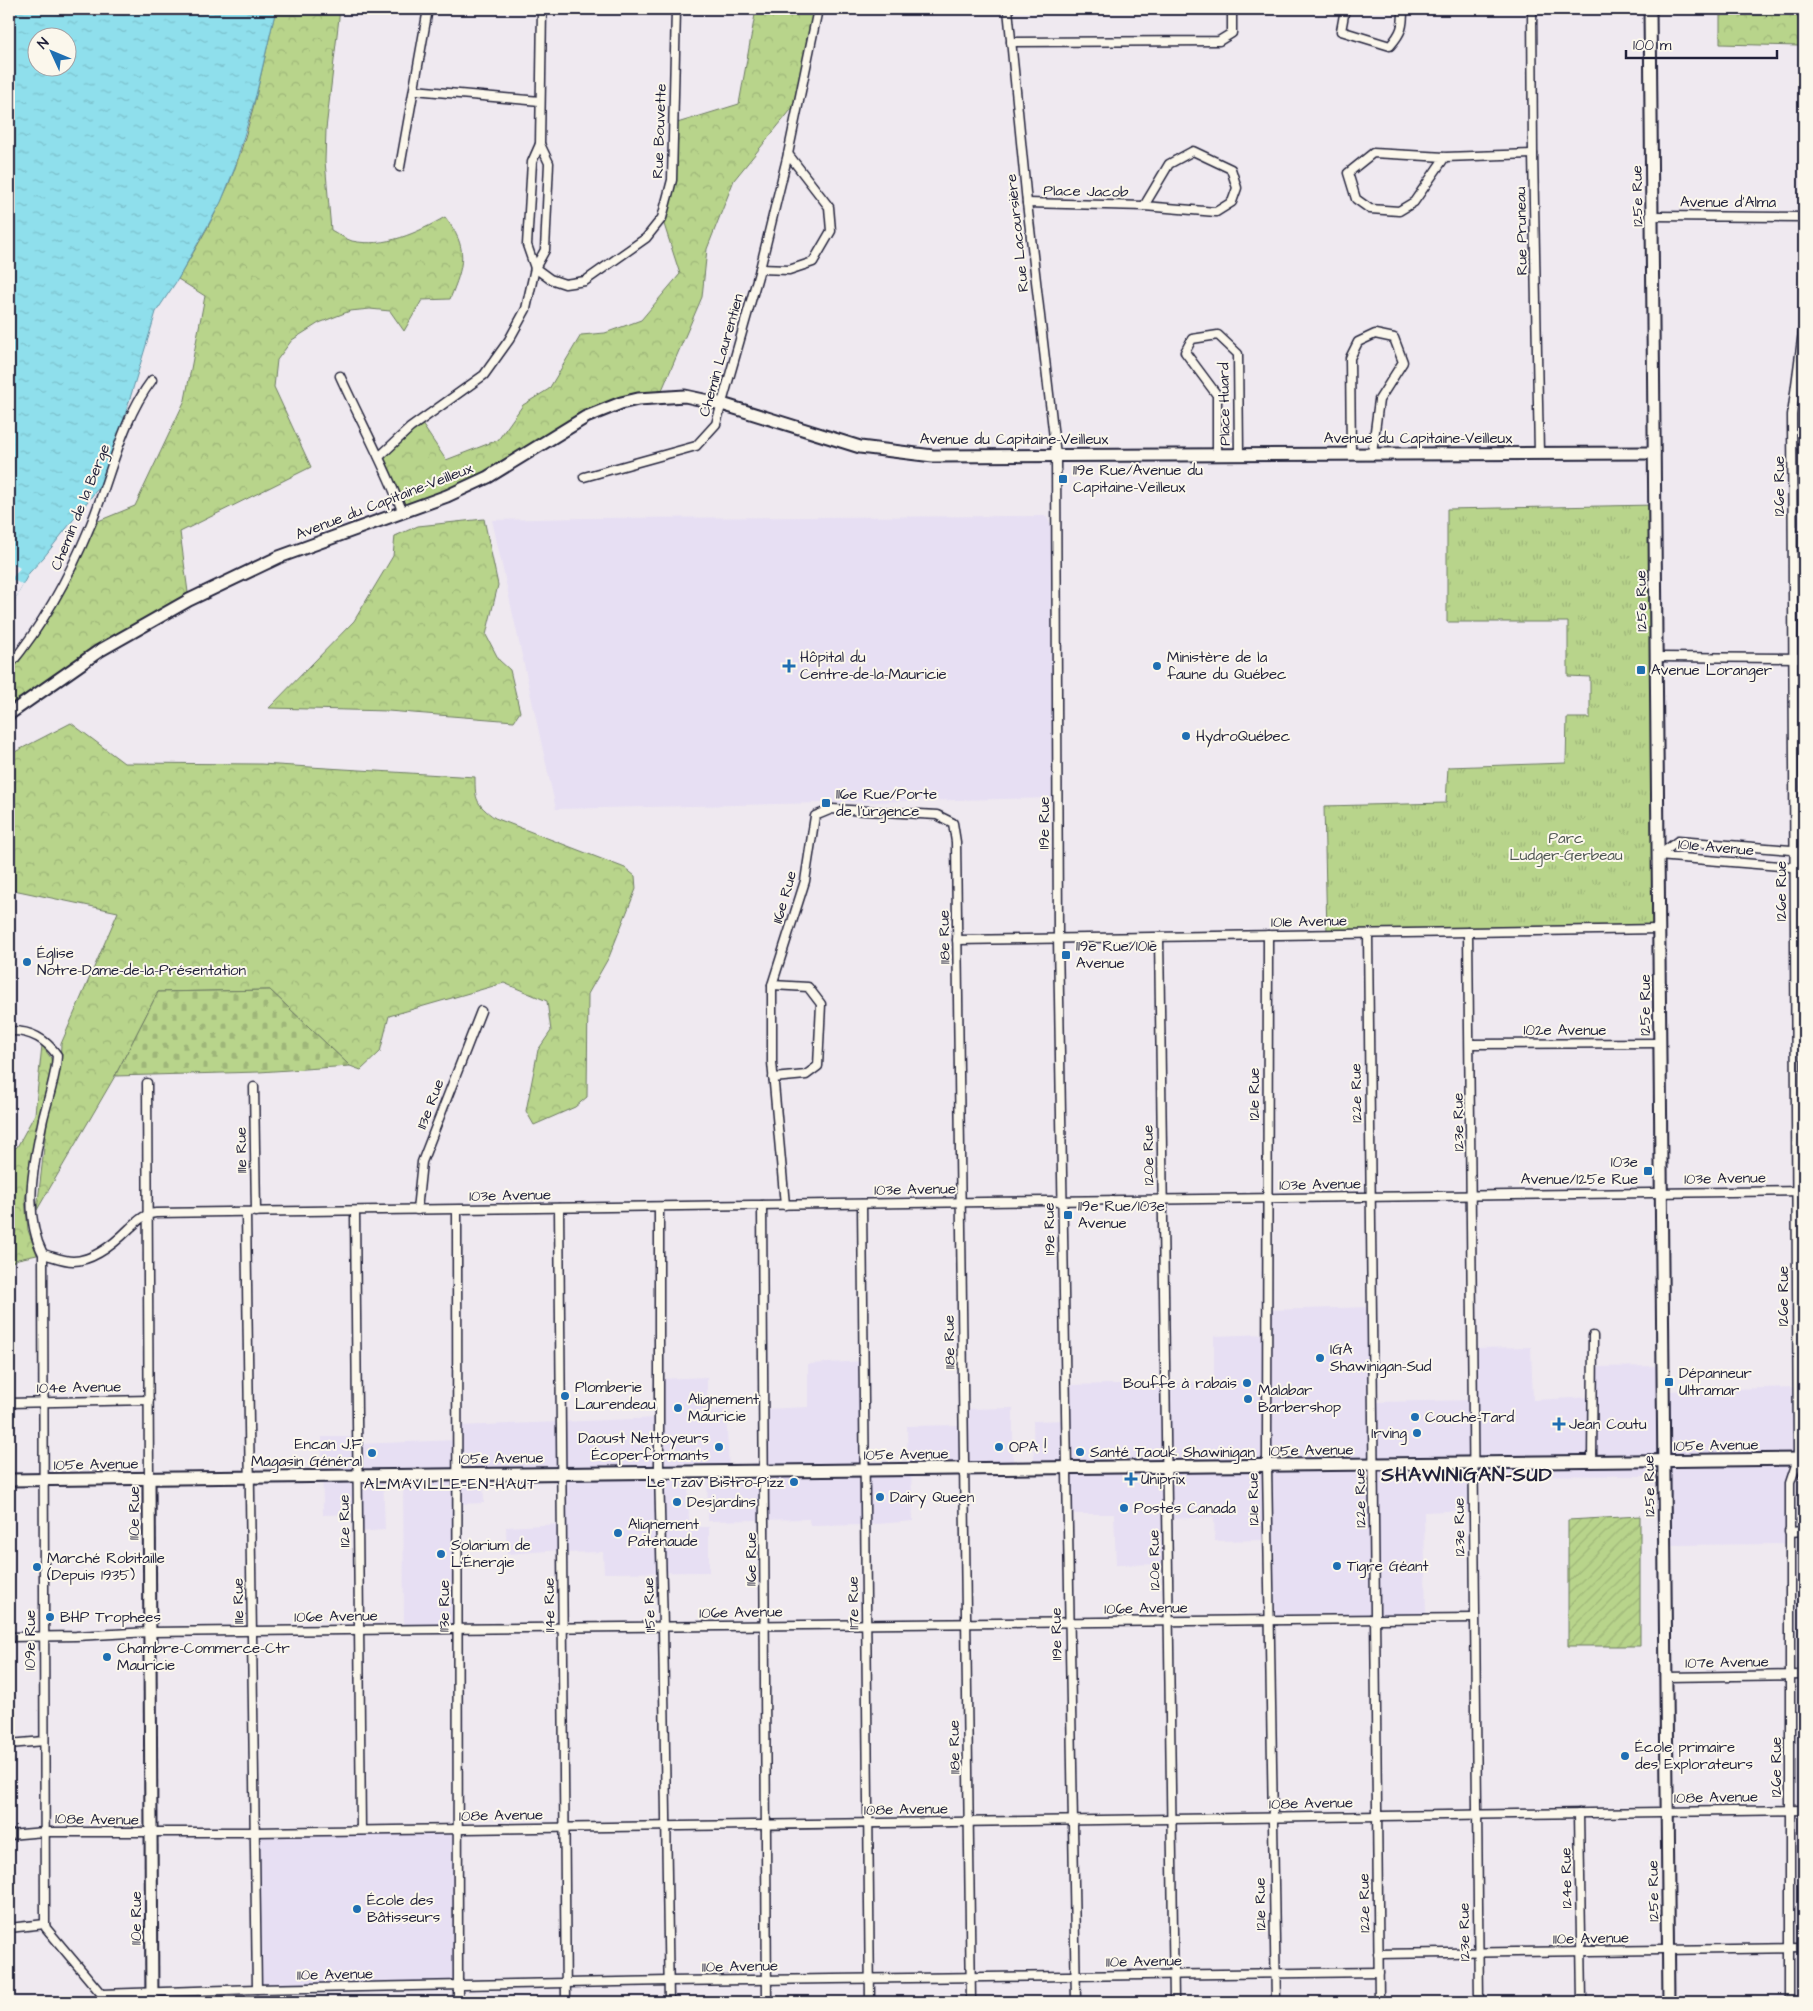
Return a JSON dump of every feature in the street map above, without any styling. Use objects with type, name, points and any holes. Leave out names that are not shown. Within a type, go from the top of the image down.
[{"type":"street","points":[[400,166],[428,9]]},
{"type":"street","points":[[535,268],[527,244],[532,162],[540,144],[542,9]]},
{"type":"street","name":"Rue Bouvette","points":[[535,268],[550,279],[565,284],[584,281],[646,238],[662,218],[672,180],[676,9]]},
{"type":"street","name":"Chemin Laurentien","points":[[584,477],[696,446],[716,424],[760,269],[788,154],[818,9]]},
{"type":"street","name":"Rue Lacoursière","points":[[1008,9],[1027,203],[1056,454]]},
{"type":"street","points":[[1012,42],[1219,41],[1232,33],[1232,9]]},
{"type":"street","points":[[1345,9],[1341,31],[1390,46],[1399,36],[1404,26],[1403,9]]},
{"type":"street","name":"Rue Pruneau","points":[[1532,9],[1539,453]]},
{"type":"street","name":"125e Rue","points":[[1650,9],[1669,2002]]},
{"type":"street","points":[[414,90],[540,101]]},
{"type":"street","points":[[379,457],[410,428],[484,375],[509,340],[526,309],[535,268],[545,250],[549,163],[540,144]]},
{"type":"street","name":"Place Jacob","points":[[1027,203],[1144,206],[1216,212],[1232,202],[1237,188],[1231,169],[1193,151],[1169,164],[1144,206]]},
{"type":"street","points":[[1445,157],[1414,202],[1399,211],[1370,209],[1356,199],[1348,173],[1373,153],[1445,157],[1533,154]]},
{"type":"street","points":[[760,269],[789,270],[813,262],[831,231],[829,208],[788,154]]},
{"type":"street","name":"Avenue d'Alma","points":[[1652,216],[1804,217]]},
{"type":"street","name":"126e Rue","points":[[1804,324],[1792,415],[1794,867],[1800,1191],[1801,1459],[1804,1475]]},
{"type":"street","points":[[1351,454],[1350,358],[1358,342],[1375,334],[1394,338],[1403,362],[1379,400],[1372,454]]},
{"type":"street","name":"Place Huard","points":[[1217,454],[1217,395],[1185,352],[1192,339],[1218,335],[1238,354],[1239,454]]},
{"type":"street","points":[[340,376],[389,476],[403,513]]},
{"type":"street","name":"Chemin de la Berge","points":[[9,666],[27,644],[60,591],[91,524],[130,416],[140,395],[152,380]]},
{"type":"street","name":"Avenue du Capitaine-Veilleux","points":[[9,714],[100,652],[189,600],[279,557],[403,513],[488,477],[569,427],[603,409],[638,399],[685,396],[722,404],[860,447],[933,456],[1654,453]]},
{"type":"street","name":"119e Rue","points":[[1056,454],[1058,938],[1076,2002]]},
{"type":"street","points":[[1656,657],[1804,658]]},
{"type":"street","name":"118e Rue","points":[[815,816],[832,809],[937,815],[953,822],[956,842],[971,2002]]},
{"type":"street","name":"116e Rue","points":[[785,1205],[773,1078],[772,985],[805,881],[815,816]]},
{"type":"street","name":"101e Avenue","points":[[1658,856],[1678,841],[1804,851]]},
{"type":"street","name":"101e Avenue","points":[[1658,856],[1804,868]]},
{"type":"street","name":"101e Avenue","points":[[958,940],[1660,929]]},
{"type":"street","name":"123e Rue","points":[[1468,932],[1479,2002]]},
{"type":"street","name":"122e Rue","points":[[1368,934],[1379,2002]]},
{"type":"street","name":"121e Rue","points":[[1268,935],[1266,1465],[1276,2002]]},
{"type":"street","name":"120e Rue","points":[[1159,937],[1174,2002]]},
{"type":"street","points":[[772,985],[808,986],[821,1004],[818,1066],[806,1075],[773,1078]]},
{"type":"street","name":"113e Rue","points":[[417,1210],[422,1162],[481,1010]]},
{"type":"street","points":[[9,1031],[31,1033],[43,1039],[51,1046],[57,1056],[56,1068],[42,1127],[32,1192],[33,1230],[43,1254],[72,1261],[84,1260],[95,1255],[148,1214]]},
{"type":"street","name":"102e Avenue","points":[[1470,1044],[1660,1043]]},
{"type":"street","name":"110e Rue","points":[[147,1083],[152,1997]]},
{"type":"street","name":"111e Rue","points":[[254,1087],[256,1212]]},
{"type":"street","name":"103e Avenue","points":[[148,1214],[1800,1191]]},
{"type":"street","name":"117e Rue","points":[[862,1204],[870,2002]]},
{"type":"street","name":"116e Rue","points":[[762,1205],[767,2002]]},
{"type":"street","name":"115e Rue","points":[[658,1207],[659,1472],[669,2002]]},
{"type":"street","name":"114e Rue","points":[[559,1208],[566,2002]]},
{"type":"street","name":"113e Rue","points":[[457,1210],[458,2002]]},
{"type":"street","name":"112e Rue","points":[[355,1211],[361,1830]]},
{"type":"street","name":"111e Rue","points":[[246,1213],[256,1989]]},
{"type":"street","name":"109e Rue","points":[[43,1254],[45,1924]]},
{"type":"street","points":[[1592,1462],[1593,1336]]},
{"type":"street","name":"104e Avenue","points":[[9,1403],[149,1400]]},
{"type":"street","name":"126e Rue","points":[[1790,2002],[1789,1532],[1790,1483],[1801,1459]]},
{"type":"street","name":"105e Avenue","points":[[9,1480],[1801,1459]]},
{"type":"street","points":[[1789,1532],[1804,1532]]},
{"type":"street","name":"106e Avenue","points":[[9,1637],[44,1638],[150,1632],[1474,1618]]},
{"type":"street","name":"107e Avenue","points":[[1666,1677],[1804,1674]]},
{"type":"street","points":[[9,1744],[44,1741]]},
{"type":"street","name":"108e Avenue","points":[[9,1835],[44,1832],[254,1832],[1804,1810]]},
{"type":"street","name":"124e Rue","points":[[1578,1813],[1582,2002]]},
{"type":"street","points":[[9,1928],[45,1924],[46,1928],[108,2002]]},
{"type":"street","name":"110e Avenue","points":[[1378,1954],[1804,1948]]},
{"type":"street","name":"110e Avenue","points":[[101,1994],[152,1997],[256,1989],[668,1980],[1379,1972]]},
{"type":"shaded area","name":"Hôpital du Centre-de-la-Mauricie","points":[[1046,516],[1057,535],[1052,798],[556,809],[492,520]]},
{"type":"shaded area","points":[[1372,1307],[1373,1402],[1474,1400],[1472,1348],[1531,1347],[1533,1400],[1592,1397],[1592,1367],[1663,1366],[1664,1391],[1797,1387],[1797,1369],[1804,1369],[1804,1459],[1788,1459],[1789,1544],[1665,1545],[1661,1476],[1479,1475],[1473,1510],[1424,1512],[1426,1619],[1269,1621],[1268,1540],[1215,1541],[1214,1517],[1167,1519],[1168,1564],[1116,1565],[1114,1514],[1067,1514],[1067,1468],[911,1469],[913,1521],[866,1525],[810,1526],[809,1519],[708,1521],[707,1472],[688,1472],[689,1527],[709,1527],[709,1572],[604,1573],[603,1552],[562,1553],[561,1550],[507,1554],[506,1527],[561,1524],[561,1473],[483,1474],[484,1503],[458,1504],[457,1629],[404,1629],[403,1475],[383,1475],[385,1530],[358,1532],[358,1514],[323,1515],[322,1437],[357,1437],[357,1444],[457,1440],[457,1426],[658,1418],[659,1379],[707,1377],[707,1410],[726,1410],[729,1471],[764,1471],[764,1409],[808,1407],[808,1364],[866,1361],[865,1469],[908,1469],[907,1426],[963,1425],[963,1409],[1013,1408],[1013,1463],[1034,1463],[1033,1421],[1066,1420],[1065,1385],[1214,1382],[1214,1336],[1267,1334],[1267,1310]]},
{"type":"shaded area","name":"École des Bâtisseurs","points":[[458,1829],[458,1986],[257,1989],[254,1832]]},
{"type":"green space","points":[[276,9],[340,9],[326,129],[325,161],[331,230],[352,241],[364,243],[389,241],[412,233],[445,217],[453,228],[461,248],[461,266],[455,287],[450,299],[422,300],[404,331],[390,311],[370,309],[350,311],[319,323],[292,340],[277,360],[274,387],[311,467],[180,532],[189,600],[9,714],[9,666],[27,644],[91,524],[135,506],[185,400],[205,296],[178,279],[215,213],[234,171],[252,111]]},
{"type":"green space","points":[[756,9],[818,9],[799,100],[734,180],[707,249],[702,297],[659,397],[621,403],[515,461],[403,513],[379,457],[420,421],[446,460],[498,440],[523,405],[549,389],[581,335],[605,333],[641,320],[680,274],[662,218],[672,180],[674,124],[739,104]]},
{"type":"green space","points":[[1720,9],[1804,9],[1804,103],[1799,103],[1799,46],[1720,44]]},
{"type":"green space","name":"Parc Ludger-Gerbeau","points":[[1655,505],[1660,929],[1327,934],[1324,806],[1446,803],[1448,767],[1566,763],[1567,718],[1590,718],[1590,677],[1568,676],[1568,622],[1447,622],[1447,509]]},
{"type":"green space","points":[[484,519],[498,585],[486,635],[499,660],[510,670],[520,712],[514,721],[388,711],[269,708],[354,621],[393,556],[395,536],[418,526]]},
{"type":"green space","points":[[71,723],[124,763],[261,764],[475,777],[475,791],[478,801],[495,818],[625,868],[635,876],[636,889],[609,957],[588,994],[587,1097],[575,1107],[534,1125],[526,1111],[538,1050],[551,1031],[547,1001],[504,983],[389,1016],[380,1052],[361,1070],[350,1066],[270,990],[158,992],[115,1076],[37,1210],[47,1121],[60,1064],[61,1044],[118,912],[9,889],[9,755]]},
{"type":"green space","points":[[270,990],[350,1066],[259,1072],[115,1076],[158,992]]},
{"type":"green space","points":[[42,1045],[51,1058],[53,1073],[25,1200],[28,1230],[37,1255],[18,1259],[9,1264],[9,1151],[17,1147],[35,1114]]},
{"type":"green space","points":[[1640,1516],[1640,1646],[1568,1646],[1568,1520]]},
{"type":"water","points":[[9,9],[276,9],[256,95],[234,170],[221,202],[178,279],[156,312],[106,478],[44,557],[29,573],[9,610]]},
{"type":"pier","points":[[12,563],[20,568],[11,579],[23,585],[14,601],[9,598],[9,568]]},
{"type":"place","name":"119e Rue/Avenue du Capitaine-Veilleux","points":[[1063,479]]},
{"type":"place","name":"Hôpital du Centre-de-la-Mauricie","points":[[789,666]]},
{"type":"place","name":"Ministère de la faune du Québec","points":[[1157,666]]},
{"type":"place","name":"Avenue Loranger","points":[[1641,670]]},
{"type":"place","name":"HydroQuébec","points":[[1186,736]]},
{"type":"place","name":"116e Rue/Porte de l'urgence","points":[[826,803]]},
{"type":"place","name":"119e Rue/101e Avenue","points":[[1066,955]]},
{"type":"place","name":"Église Notre-Dame-de-la-Présentation","points":[[27,962]]},
{"type":"place","name":"103e Avenue/125e Rue","points":[[1648,1171]]},
{"type":"place","name":"119e Rue/103e Avenue","points":[[1068,1215]]},
{"type":"place","name":"IGA Shawinigan-Sud","points":[[1320,1358]]},
{"type":"place","name":"Dépanneur Ultramar","points":[[1669,1382]]},
{"type":"place","name":"Bouffe à rabais","points":[[1247,1383]]},
{"type":"place","name":"Plomberie Laurendeau","points":[[565,1396]]},
{"type":"place","name":"Malabar Barbershop","points":[[1248,1399]]},
{"type":"place","name":"Alignement Mauricie","points":[[678,1408]]},
{"type":"place","name":"Couche-Tard","points":[[1415,1417]]},
{"type":"place","name":"Jean Coutu","points":[[1559,1424]]},
{"type":"place","name":"Irving","points":[[1417,1433]]},
{"type":"place","name":"Daoust Nettoyeurs Écoperformants","points":[[719,1447]]},
{"type":"place","name":"OPA !","points":[[999,1447]]},
{"type":"place","name":"Santé Taouk Shawinigan","points":[[1080,1452]]},
{"type":"place","name":"Encan J.F Magasin Général","points":[[372,1453]]},
{"type":"place","name":"Uniprix","points":[[1131,1479]]},
{"type":"place","name":"Le Tzav Bistro-Pizz","points":[[794,1482]]},
{"type":"place","name":"Dairy Queen","points":[[880,1497]]},
{"type":"place","name":"Desjardins","points":[[677,1502]]},
{"type":"place","name":"Postes Canada","points":[[1124,1508]]},
{"type":"place","name":"Alignement Patenaude","points":[[618,1533]]},
{"type":"place","name":"Solarium de L'Énergie","points":[[441,1554]]},
{"type":"place","name":"Tigre Géant","points":[[1337,1566]]},
{"type":"place","name":"Marché Robitaille (Depuis 1935)","points":[[37,1567]]},
{"type":"place","name":"BHP Trophees","points":[[50,1617]]},
{"type":"place","name":"Chambre-Commerce-Ctr Mauricie","points":[[107,1657]]},
{"type":"place","name":"École primaire des Explorateurs","points":[[1625,1756]]},
{"type":"place","name":"École des Bâtisseurs","points":[[357,1909]]},
{"type":"district","name":"SHAWINIGAN-SUD","points":[[1467,1474]]},
{"type":"district","name":"ALMAVILLE-EN-HAUT","points":[[451,1483]]}]
